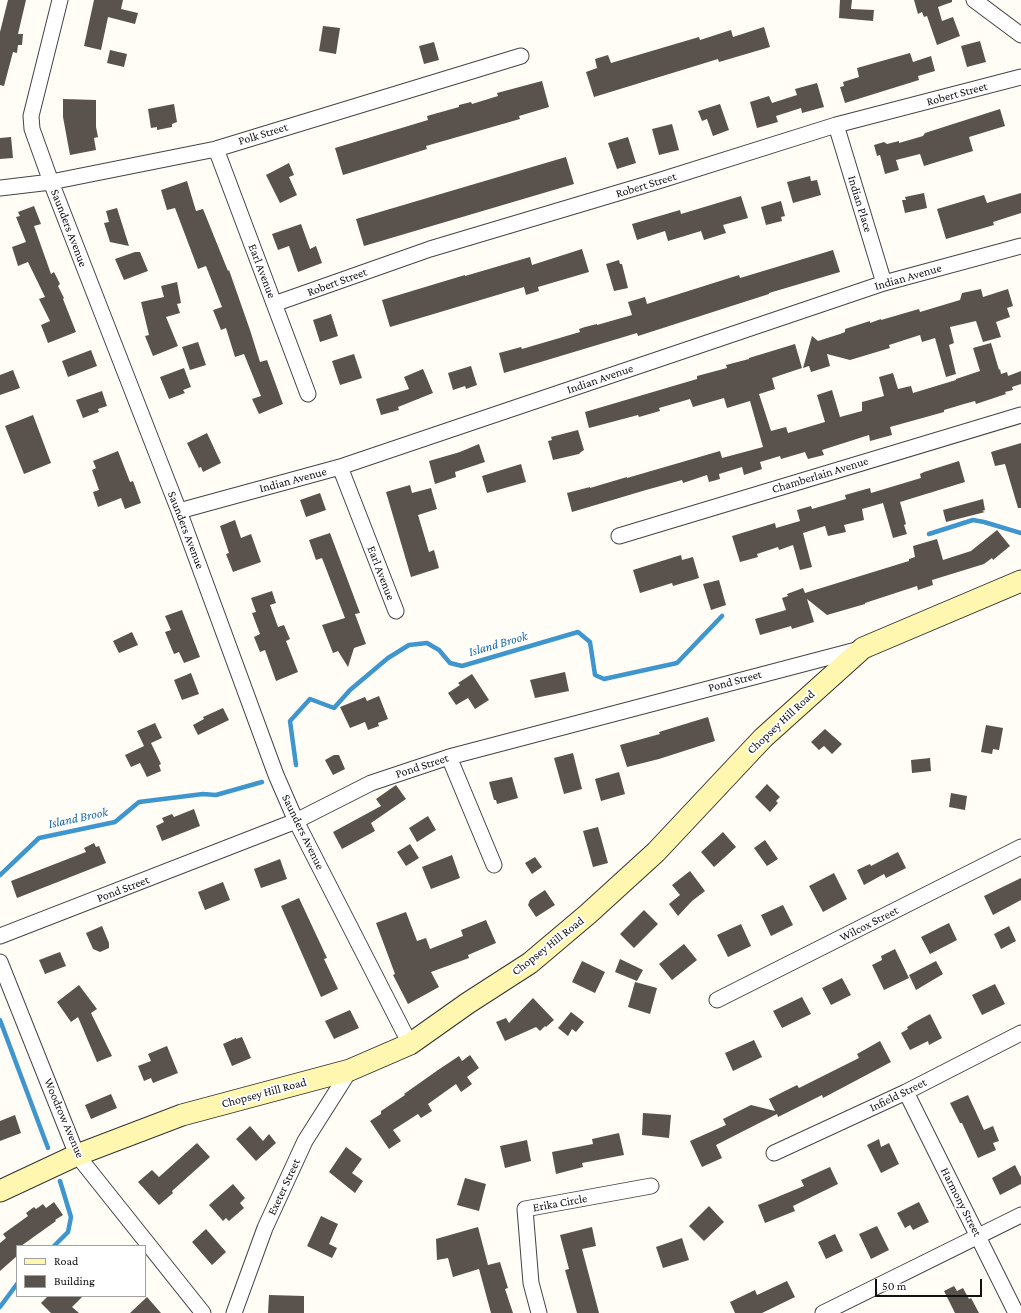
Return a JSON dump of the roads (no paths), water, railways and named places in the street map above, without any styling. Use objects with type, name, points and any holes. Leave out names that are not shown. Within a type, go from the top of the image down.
[{"type":"street","name":"Saunders Avenue","points":[[60,0],[31,116],[32,129],[51,182],[180,511],[276,775],[296,821],[410,1044]]},
{"type":"street","points":[[974,0],[1021,35]]},
{"type":"street","name":"Polk Street","points":[[0,188],[51,182],[216,149],[521,56]]},
{"type":"street","name":"Robert Street","points":[[274,304],[430,249],[636,188],[836,125],[1021,77]]},
{"type":"street","name":"Indian Place","points":[[836,125],[884,283]]},
{"type":"street","name":"Earl Avenue","points":[[216,149],[308,394]]},
{"type":"street","name":"Indian Avenue","points":[[180,511],[340,467],[884,283],[1021,246]]},
{"type":"street","name":"Chamberlain Avenue","points":[[619,536],[1021,415]]},
{"type":"street","name":"Earl Avenue","points":[[340,467],[396,611]]},
{"type":"street","name":"Chopsey Hill Road","points":[[0,1191],[77,1155],[182,1115],[350,1070],[410,1044],[468,1003],[530,963],[588,914],[656,852],[763,738],[863,648],[1021,581]]},
{"type":"street","name":"Pond Street","points":[[0,936],[296,821],[371,783],[449,757],[863,648]]},
{"type":"street","points":[[449,757],[494,865]]},
{"type":"street","name":"Wilcox Street","points":[[717,1000],[1021,847]]},
{"type":"street","name":"Woodrow Avenue","points":[[0,962],[77,1155],[203,1313]]},
{"type":"street","name":"Infield Street","points":[[774,1153],[906,1092],[1021,1033]]},
{"type":"street","name":"Exeter Street","points":[[234,1313],[265,1228],[305,1141],[350,1070]]},
{"type":"street","name":"Harmony Street","points":[[906,1092],[1016,1313]]},
{"type":"street","name":"Erika Circle","points":[[540,1313],[530,1283],[525,1209],[651,1186]]},
{"type":"street","points":[[824,1313],[1021,1215]]},
{"type":"waterway","name":"Island Brook","points":[[929,534],[973,520],[1021,533]]},
{"type":"waterway","name":"Island Brook","points":[[296,765],[290,721],[310,699],[334,708],[350,690],[388,658],[409,645],[427,643],[439,650],[450,663],[462,666],[578,632],[590,642],[595,675],[604,679],[677,663],[722,616]]},
{"type":"waterway","name":"Island Brook","points":[[0,875],[39,838],[115,822],[139,802],[203,794],[216,795],[262,782]]},
{"type":"waterway","name":"Island Brook","points":[[0,1020],[48,1148]]},
{"type":"waterway","name":"Island Brook","points":[[55,1245],[68,1232],[71,1217],[60,1181]]},
{"type":"waterway","name":"Island Brook","points":[[0,1307],[16,1285]]}]
